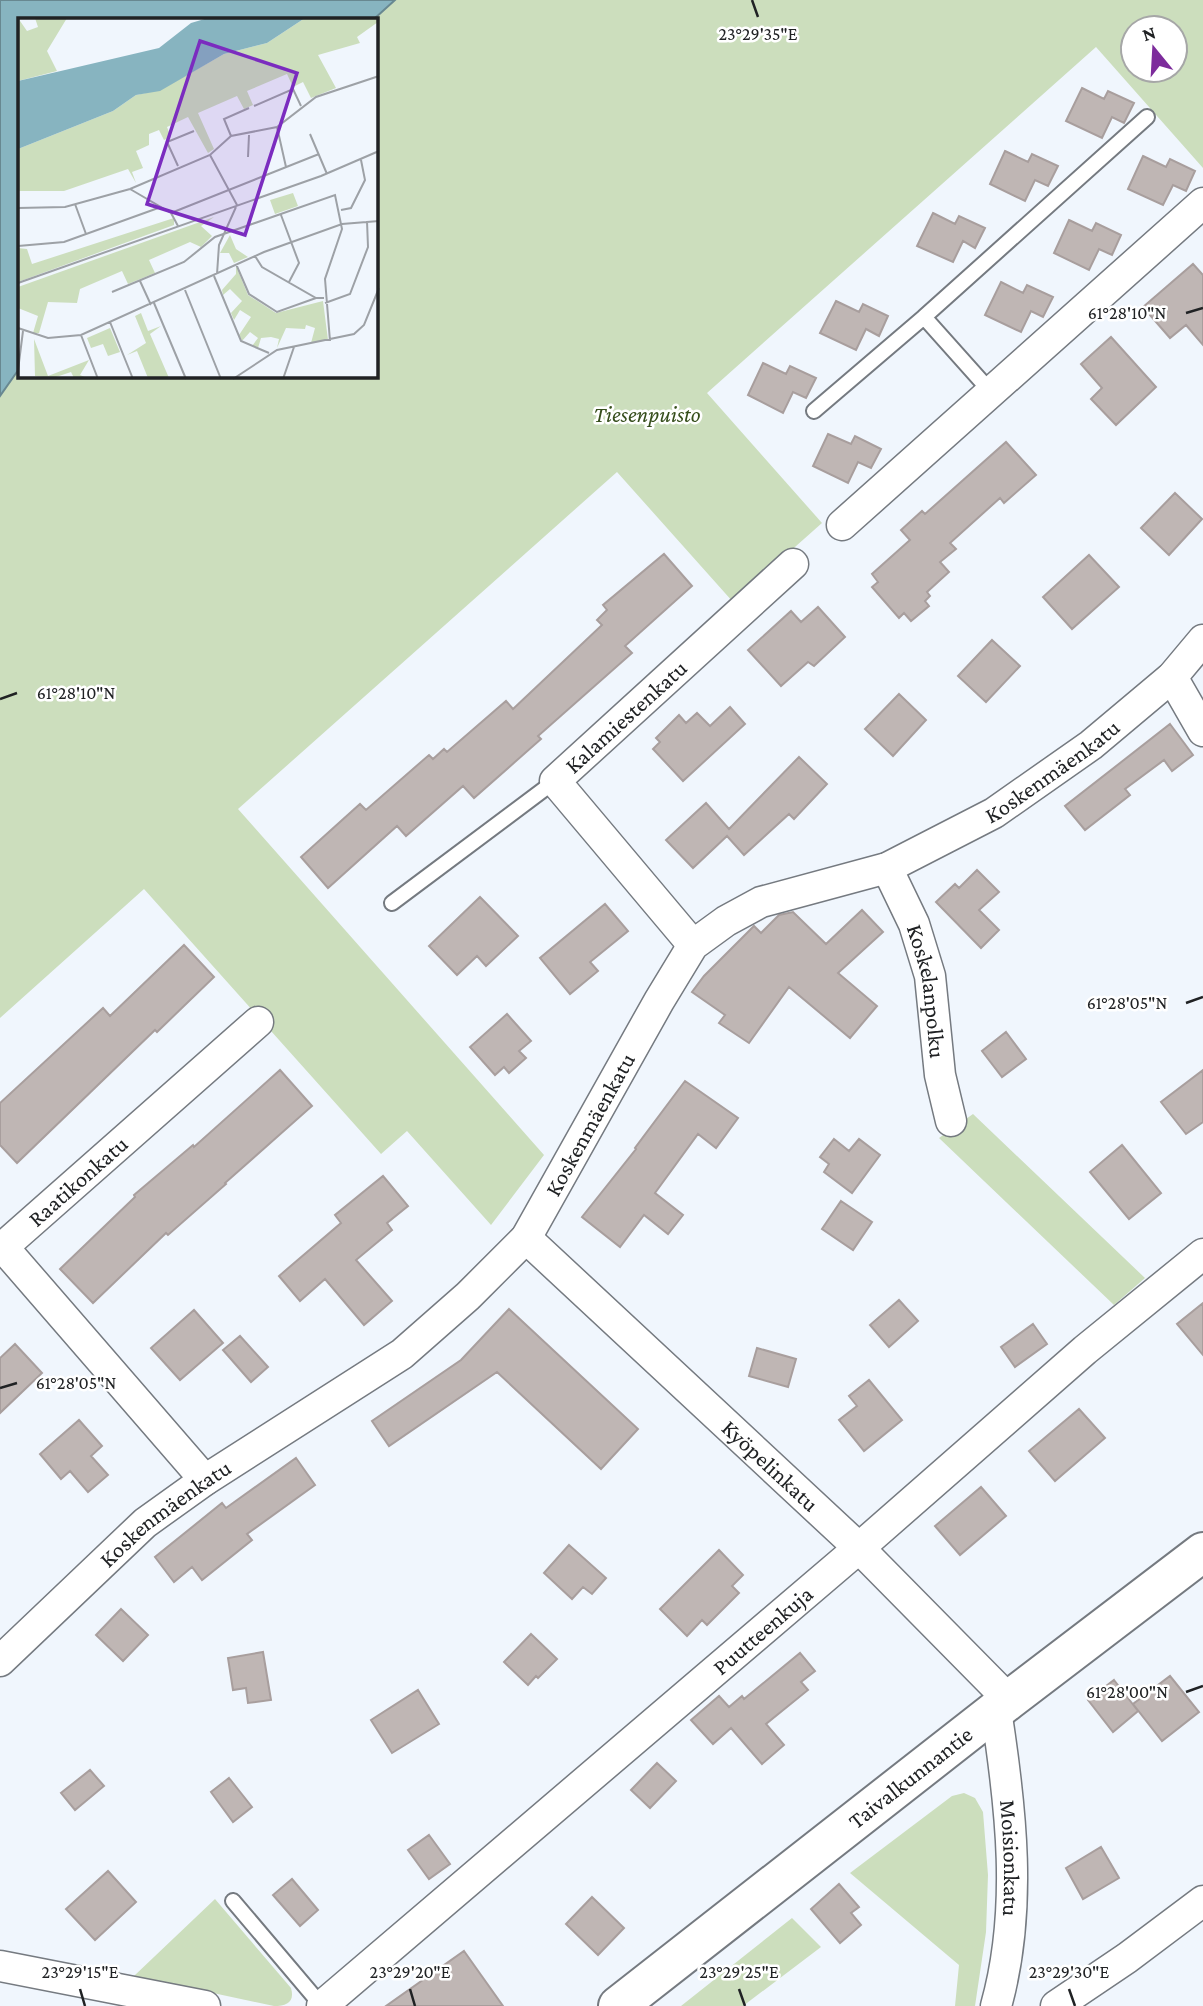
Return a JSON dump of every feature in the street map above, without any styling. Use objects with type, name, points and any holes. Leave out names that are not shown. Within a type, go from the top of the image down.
[{"type":"main road","name":"Taivalkunnantie","points":[[618,2006],[1002,1705],[1203,1552]]},
{"type":"street","points":[[842,525],[1203,203]]},
{"type":"street","name":"Kalamiestenkatu","points":[[693,945],[555,781],[793,564]]},
{"type":"street","name":"Koskenmäenkatu","points":[[0,1661],[145,1523],[205,1480],[402,1354],[468,1296],[526,1238],[693,945],[726,920],[761,902],[887,868],[1003,807],[1091,746],[1172,677],[1203,640]]},
{"type":"street","points":[[1172,677],[1203,731]]},
{"type":"street","name":"Koskelanpolku","points":[[887,868],[914,925],[930,976],[940,1074],[951,1121]]},
{"type":"street","name":"Raatikonkatu","points":[[205,1480],[3,1247],[258,1022]]},
{"type":"street","name":"Kyöpelinkatu","points":[[526,1238],[859,1548],[1002,1705]]},
{"type":"street","name":"Puutteenkuja","points":[[322,2006],[859,1548],[1085,1350],[1203,1254]]},
{"type":"street","name":"Moisionkatu","points":[[996,2006],[1005,1974],[1014,1869],[1002,1747],[1002,1705]]},
{"type":"street","points":[[1056,2006],[1127,1958],[1203,1900]]},
{"type":"street","points":[[0,1966],[156,2002],[205,2006]]},
{"type":"lane","points":[[814,411],[924,317],[1147,117]]},
{"type":"lane","points":[[924,317],[991,392]]},
{"type":"lane","points":[[391,903],[555,781]]},
{"type":"lane","points":[[233,1901],[322,2006]]},
{"type":"green space","name":"Tiesenpuisto","points":[[395,0],[1203,0],[1203,168],[1129,84],[1189,84],[1189,14],[1119,14],[1119,73],[1096,47],[707,393],[822,523],[733,602],[617,472],[238,809],[544,1155],[491,1225],[407,1131],[381,1154],[144,889],[0,1018],[0,396],[18,370],[18,378],[378,378],[378,18],[375,18]]},
{"type":"green space","points":[[973,1114],[1145,1278],[1114,1305],[939,1138]]},
{"type":"green space","points":[[964,1793],[975,1798],[983,1812],[988,1875],[986,1932],[975,2006],[955,2006],[959,1965],[850,1873],[952,1796]]},
{"type":"green space","points":[[215,1899],[291,1988],[292,1997],[289,2002],[274,2006],[134,1976]]},
{"type":"green space","points":[[792,1918],[821,1947],[743,2006],[681,2006]]},
{"type":"water","points":[[0,0],[395,0],[375,18],[18,18],[18,370],[0,396]]},
{"type":"building","points":[[1082,88],[1104,99],[1108,91],[1134,103],[1124,123],[1112,117],[1102,138],[1066,121]]},
{"type":"building","points":[[1005,151],[1028,162],[1032,154],[1058,166],[1048,186],[1035,180],[1025,201],[990,184]]},
{"type":"building","points":[[1143,156],[1166,167],[1170,159],[1195,171],[1186,191],[1173,185],[1163,205],[1128,189]]},
{"type":"building","points":[[933,213],[955,224],[959,216],[985,228],[975,248],[963,241],[953,262],[917,246]]},
{"type":"building","points":[[1069,220],[1092,231],[1096,223],[1121,235],[1112,255],[1099,249],[1089,270],[1054,253]]},
{"type":"building","points":[[1193,264],[1203,275],[1203,345],[1186,325],[1170,338],[1143,307]]},
{"type":"building","points":[[1001,282],[1023,293],[1027,285],[1053,297],[1043,317],[1031,311],[1021,332],[985,315]]},
{"type":"building","points":[[836,301],[859,312],[863,304],[888,316],[879,336],[866,329],[856,350],[820,333]]},
{"type":"building","points":[[1111,337],[1156,387],[1116,425],[1091,399],[1102,388],[1081,364]]},
{"type":"building","points":[[763,363],[786,374],[790,366],[816,378],[806,398],[793,392],[783,413],[748,395]]},
{"type":"building","points":[[828,434],[851,444],[855,436],[881,449],[871,468],[858,462],[848,483],[813,466]]},
{"type":"building","points":[[1006,442],[1036,475],[1004,503],[1000,498],[950,543],[956,549],[940,562],[949,572],[927,592],[930,596],[925,601],[929,606],[911,621],[904,613],[899,618],[872,587],[878,582],[872,574],[910,540],[901,530],[922,511],[925,514]]},
{"type":"building","points":[[1175,493],[1202,519],[1169,555],[1141,528]]},
{"type":"building","points":[[664,554],[692,586],[625,646],[632,653],[538,736],[541,739],[474,798],[463,786],[406,836],[397,826],[328,888],[301,857],[360,804],[366,810],[429,755],[433,759],[444,749],[447,752],[506,701],[513,709],[602,625],[597,620],[607,610],[603,605]]},
{"type":"building","points":[[1089,555],[1119,587],[1072,629],[1043,597]]},
{"type":"building","points":[[818,607],[845,637],[814,666],[808,662],[781,686],[748,650],[791,611],[801,622]]},
{"type":"building","points":[[992,640],[1020,666],[986,702],[958,676]]},
{"type":"building","points":[[899,694],[926,720],[893,756],[865,729]]},
{"type":"building","points":[[730,707],[745,724],[683,781],[653,749],[660,742],[656,738],[679,715],[686,723],[697,713],[710,726]]},
{"type":"building","points":[[1170,724],[1193,755],[1172,771],[1164,760],[1125,789],[1130,795],[1085,830],[1065,806]]},
{"type":"building","points":[[799,757],[827,784],[794,819],[789,814],[744,855],[727,836],[693,868],[666,840],[706,803],[729,829]]},
{"type":"building","points":[[977,870],[999,892],[979,910],[999,930],[981,948],[936,902],[955,884],[959,888]]},
{"type":"building","points":[[480,897],[518,936],[486,966],[477,956],[457,975],[429,946]]},
{"type":"building","points":[[605,904],[628,931],[590,962],[598,971],[570,994],[540,958]]},
{"type":"building","points":[[862,910],[883,932],[838,973],[877,1006],[850,1038],[789,987],[749,1043],[719,1023],[725,1015],[692,992],[704,976],[754,926],[761,933],[779,915],[793,912],[826,944]]},
{"type":"building","points":[[184,945],[214,977],[17,1163],[0,1145],[0,1103],[103,1008],[110,1016]]},
{"type":"building","points":[[507,1014],[531,1041],[519,1051],[526,1058],[509,1073],[504,1067],[495,1075],[470,1047]]},
{"type":"building","points":[[1006,1032],[1026,1059],[1002,1077],[982,1051]]},
{"type":"building","points":[[280,1070],[312,1106],[168,1235],[166,1233],[93,1303],[60,1269],[135,1197],[134,1195],[193,1145],[194,1147]]},
{"type":"building","points":[[1203,1070],[1203,1122],[1186,1134],[1161,1102]]},
{"type":"building","points":[[685,1081],[738,1118],[716,1148],[698,1134],[655,1193],[683,1215],[668,1234],[644,1215],[620,1247],[582,1217]]},
{"type":"building","points":[[834,1139],[849,1151],[859,1139],[880,1155],[852,1193],[824,1172],[829,1164],[820,1157]]},
{"type":"building","points":[[1122,1145],[1161,1193],[1129,1219],[1090,1172]]},
{"type":"building","points":[[383,1176],[408,1206],[387,1223],[392,1230],[356,1260],[392,1301],[364,1325],[325,1279],[300,1301],[279,1276],[341,1223],[335,1215]]},
{"type":"building","points":[[841,1201],[872,1222],[853,1250],[822,1229]]},
{"type":"building","points":[[899,1300],[918,1321],[889,1347],[870,1325]]},
{"type":"building","points":[[1203,1303],[1203,1355],[1177,1324]]},
{"type":"building","points":[[509,1309],[638,1429],[601,1469],[497,1372],[389,1446],[372,1421],[461,1360]]},
{"type":"building","points":[[194,1310],[223,1343],[180,1380],[151,1348]]},
{"type":"building","points":[[1033,1324],[1047,1344],[1015,1367],[1001,1347]]},
{"type":"building","points":[[240,1336],[268,1367],[251,1382],[223,1350]]},
{"type":"building","points":[[15,1344],[42,1373],[0,1413],[0,1358]]},
{"type":"building","points":[[757,1348],[796,1359],[788,1387],[749,1376]]},
{"type":"building","points":[[869,1380],[902,1420],[864,1451],[839,1420],[857,1406],[849,1396]]},
{"type":"building","points":[[1079,1409],[1105,1438],[1055,1481],[1029,1451]]},
{"type":"building","points":[[79,1420],[102,1446],[91,1456],[108,1475],[88,1492],[70,1471],[61,1479],[40,1454]]},
{"type":"building","points":[[296,1458],[315,1485],[247,1534],[252,1540],[202,1580],[192,1567],[174,1582],[155,1557],[222,1503],[226,1508]]},
{"type":"building","points":[[981,1487],[1006,1516],[960,1555],[935,1526]]},
{"type":"building","points":[[569,1545],[606,1578],[592,1594],[583,1587],[572,1599],[544,1573]]},
{"type":"building","points":[[719,1550],[743,1575],[732,1586],[739,1593],[707,1625],[702,1620],[687,1636],[660,1609]]},
{"type":"building","points":[[121,1609],[148,1635],[123,1661],[96,1635]]},
{"type":"building","points":[[531,1634],[557,1659],[528,1685],[504,1662]]},
{"type":"building","points":[[263,1652],[271,1700],[248,1703],[246,1688],[233,1690],[228,1658]]},
{"type":"building","points":[[800,1653],[815,1671],[801,1682],[808,1690],[766,1724],[784,1745],[762,1764],[731,1728],[713,1744],[691,1720],[719,1696],[729,1707],[742,1696],[744,1699]]},
{"type":"building","points":[[1170,1676],[1199,1712],[1162,1741],[1133,1704]]},
{"type":"building","points":[[1114,1680],[1138,1711],[1113,1732],[1088,1700]]},
{"type":"building","points":[[418,1690],[439,1724],[392,1753],[371,1720]]},
{"type":"building","points":[[657,1763],[676,1781],[650,1808],[631,1790]]},
{"type":"building","points":[[90,1770],[104,1786],[75,1810],[61,1793]]},
{"type":"building","points":[[229,1778],[252,1807],[233,1822],[211,1792]]},
{"type":"building","points":[[429,1835],[450,1864],[429,1879],[408,1850]]},
{"type":"building","points":[[1101,1847],[1119,1878],[1083,1899],[1066,1868]]},
{"type":"building","points":[[108,1871],[136,1902],[95,1940],[66,1909]]},
{"type":"building","points":[[292,1879],[318,1910],[300,1926],[273,1895]]},
{"type":"building","points":[[839,1884],[859,1907],[851,1913],[861,1925],[840,1943],[811,1909]]},
{"type":"building","points":[[592,1897],[624,1928],[598,1955],[566,1924]]},
{"type":"building","points":[[464,1951],[503,2006],[386,2006]]}]
